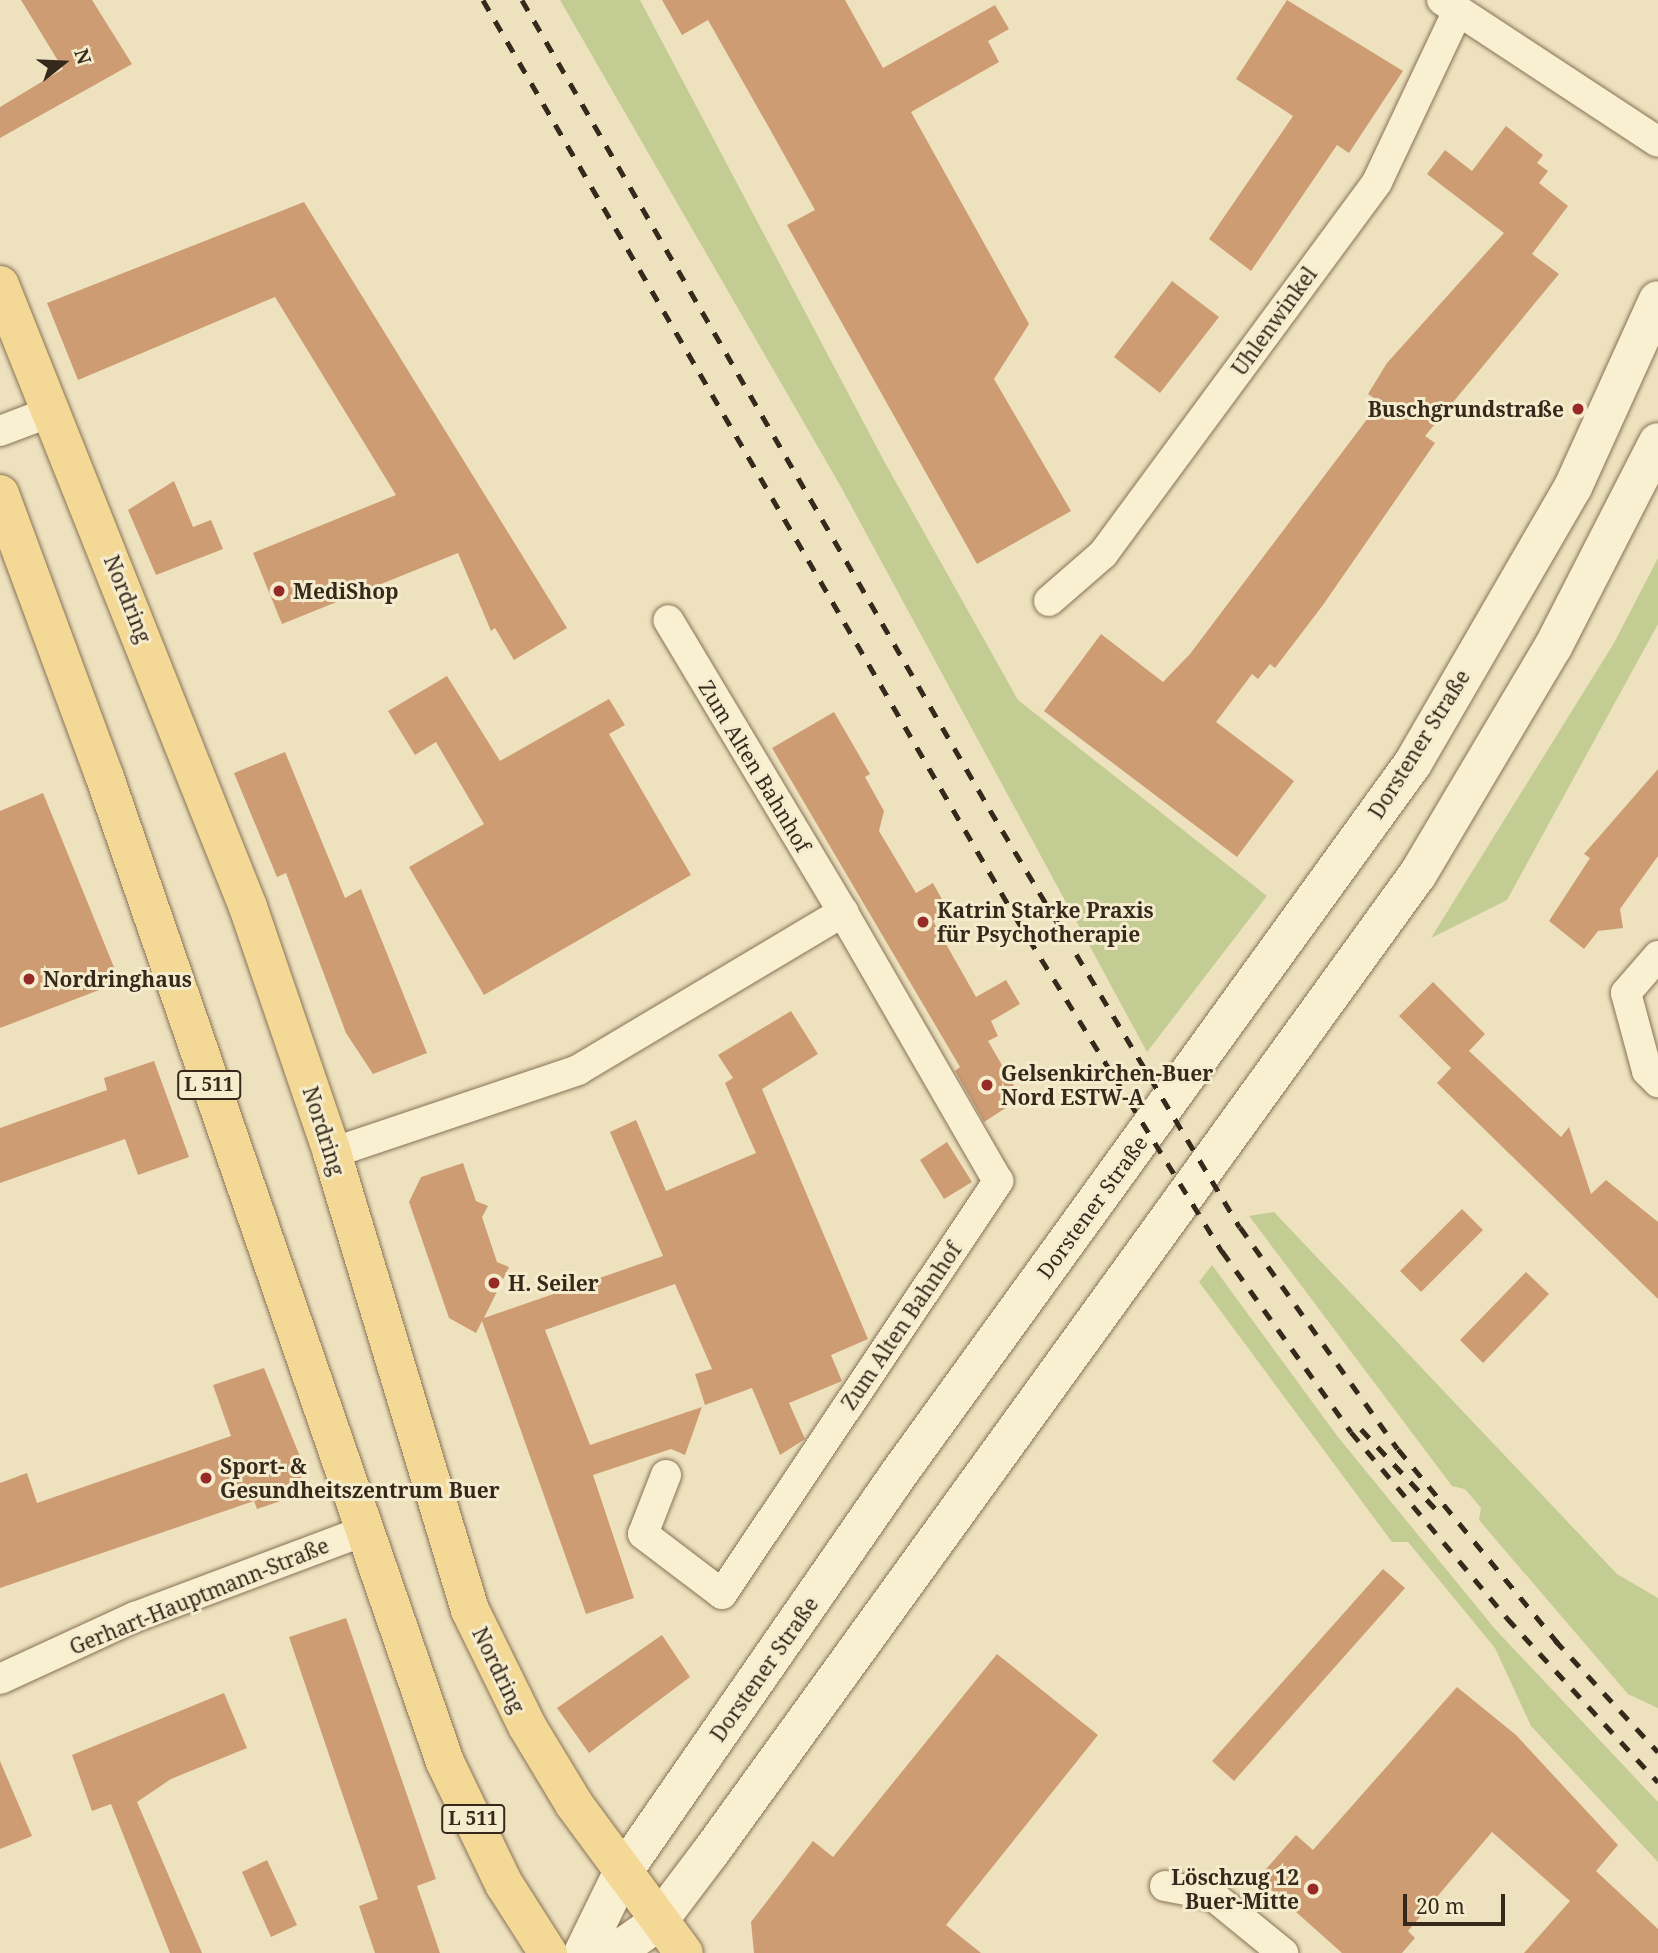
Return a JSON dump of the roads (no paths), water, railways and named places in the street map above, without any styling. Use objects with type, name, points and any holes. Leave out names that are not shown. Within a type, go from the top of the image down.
[{"type":"main road","name":"Nordring","points":[[0,285],[53,411],[248,907],[332,1153],[470,1610],[527,1726],[621,1875],[657,1923],[684,1953]]},
{"type":"main road","name":"Dorstener Straße","points":[[583,1953],[621,1875],[900,1472],[1413,763],[1573,487],[1658,300]]},
{"type":"main road","points":[[614,1953],[657,1923],[1418,874],[1553,647],[1658,442]]},
{"type":"main road","name":"L 511","points":[[0,494],[104,775],[361,1532],[445,1762],[504,1884],[548,1953]]},
{"type":"street","points":[[1450,6],[1658,142]]},
{"type":"street","name":"Uhlenwinkel","points":[[1049,601],[1103,554],[1377,182],[1450,6]]},
{"type":"street","points":[[0,431],[53,411]]},
{"type":"street","name":"Zum Alten Bahnhof","points":[[666,1475],[643,1534],[723,1594],[998,1181],[843,912],[668,620]]},
{"type":"street","points":[[332,1153],[578,1070],[843,912]]},
{"type":"street","points":[[1658,956],[1626,993],[1647,1071],[1658,1082]]},
{"type":"street","name":"Gerhart-Hauptmann-Straße","points":[[0,1679],[135,1617],[361,1532]]},
{"type":"street","points":[[1165,1886],[1212,1895],[1283,1953]]},
{"type":"railway","points":[[483,0],[1016,918],[1222,1251],[1351,1432],[1507,1618],[1658,1782]]},
{"type":"railway","points":[[522,0],[990,810],[1240,1227],[1398,1449],[1562,1648]]},
{"type":"railway","points":[[1361,1429],[1442,1516]]},
{"type":"railway","points":[[1555,1640],[1658,1752]]},
{"type":"place","name":"Buschgrundstraße","points":[[1578,409]]},
{"type":"place","name":"MediShop","points":[[279,591]]},
{"type":"place","name":"Katrin Starke Praxis für Psychotherapie","points":[[923,922]]},
{"type":"place","name":"Nordringhaus","points":[[29,979]]},
{"type":"place","name":"Gelsenkirchen-Buer Nord ESTW-A","points":[[987,1085]]},
{"type":"place","name":"H. Seiler","points":[[494,1283]]},
{"type":"place","name":"Sport- & Gesundheitszentrum Buer","points":[[206,1478]]},
{"type":"place","name":"Löschzug 12 Buer-Mitte","points":[[1313,1889]]}]
